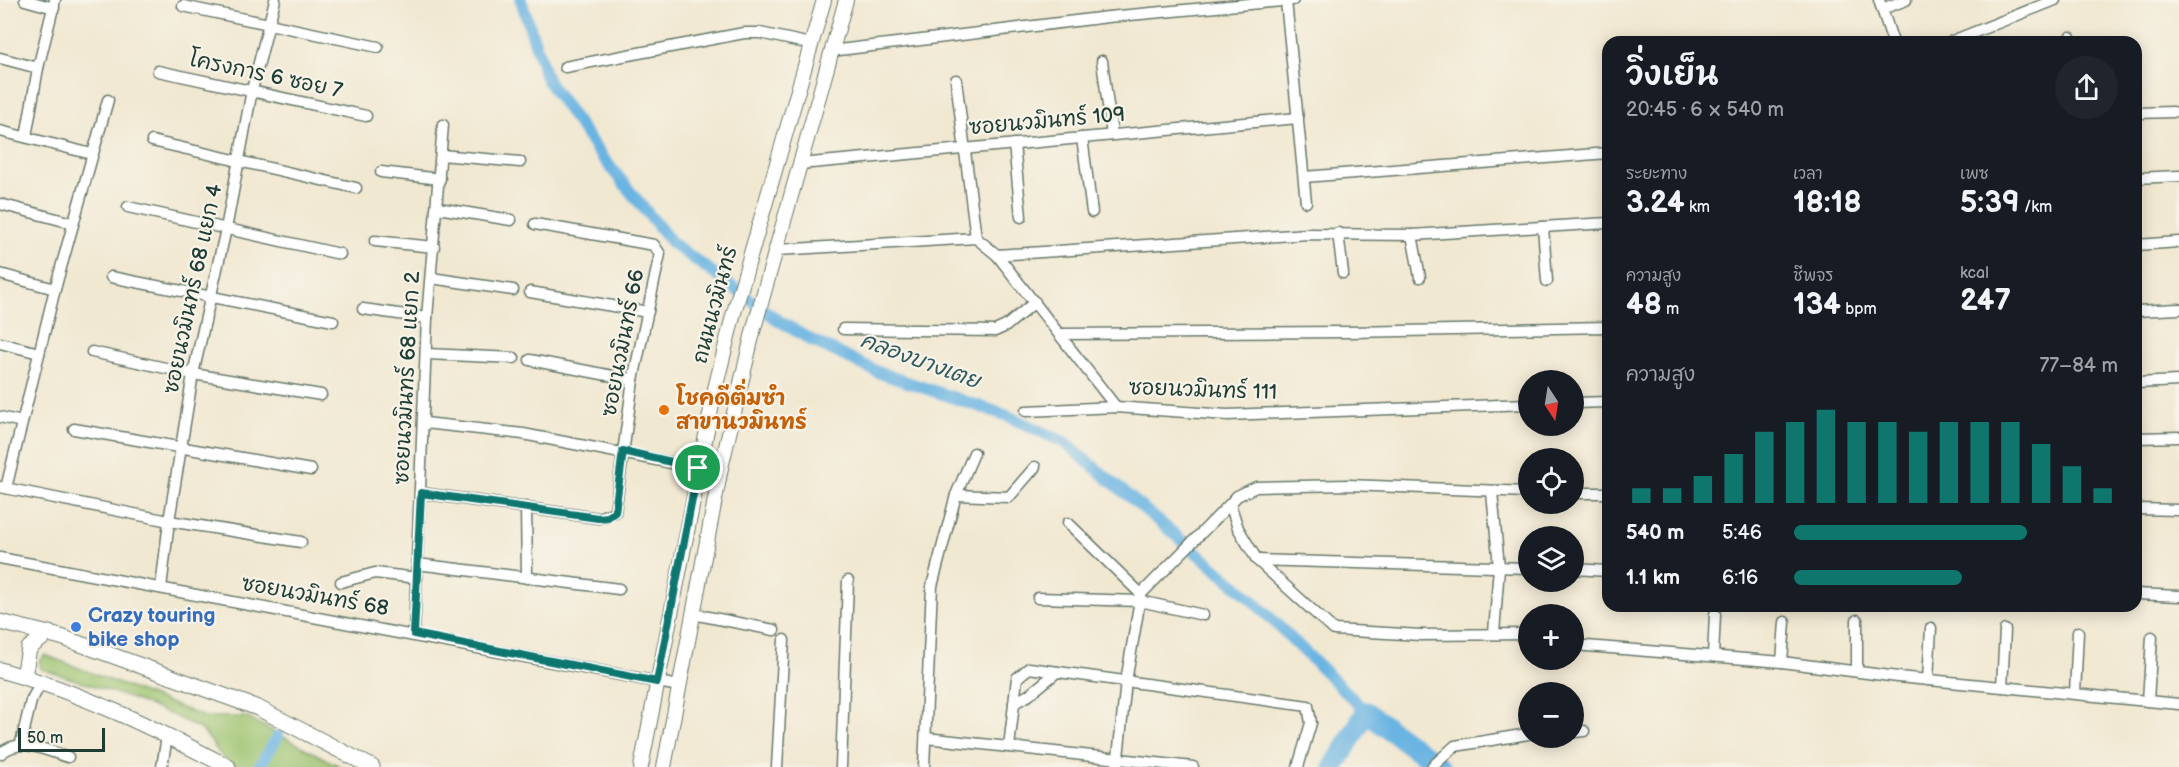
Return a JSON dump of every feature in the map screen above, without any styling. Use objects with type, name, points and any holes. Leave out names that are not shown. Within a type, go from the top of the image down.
[{"type":"main road","name":"ถนนนวมินทร์","points":[[641,767],[698,468],[733,316],[824,0]]},
{"type":"main road","name":"ถนนนวมินทร์","points":[[664,767],[721,468],[754,328],[846,0]]},
{"type":"main road","points":[[0,622],[49,633],[258,708],[372,767]]},
{"type":"main road","points":[[24,676],[28,648],[49,633]]},
{"type":"main road","points":[[0,670],[42,681],[102,704],[228,767]]},
{"type":"street","points":[[25,0],[54,4],[38,68],[26,137]]},
{"type":"street","name":"ซอยนวมินทร์ 68 แยก 4","points":[[161,588],[169,521],[193,374],[226,229],[252,90],[275,0]]},
{"type":"street","points":[[831,51],[1108,17],[1289,0],[1306,202]]},
{"type":"street","points":[[1891,36],[1881,5],[1906,0]]},
{"type":"street","points":[[1965,36],[2055,0]]},
{"type":"street","points":[[183,6],[378,47]]},
{"type":"street","points":[[565,67],[744,33],[760,33],[811,44]]},
{"type":"street","points":[[0,58],[38,68]]},
{"type":"street","points":[[1102,61],[1112,135]]},
{"type":"street","name":"โครงการ 6 ซอย 7","points":[[158,71],[366,116]]},
{"type":"street","points":[[777,250],[976,238],[956,80]]},
{"type":"street","points":[[108,100],[72,223],[22,422],[3,487],[169,521],[301,542]]},
{"type":"street","points":[[2142,113],[2173,112]]},
{"type":"street","name":"ซอยนวมินทร์ 109","points":[[800,164],[1298,118]]},
{"type":"street","name":"ซอยนวมินทร์ 68 แยก 2","points":[[414,634],[425,423],[427,318],[438,208],[443,124]]},
{"type":"street","points":[[0,131],[92,154]]},
{"type":"street","points":[[1082,138],[1092,212]]},
{"type":"street","points":[[152,141],[356,188]]},
{"type":"street","points":[[1014,144],[1021,217]]},
{"type":"street","points":[[1304,177],[1602,153]]},
{"type":"street","points":[[441,155],[520,162]]},
{"type":"street","points":[[381,172],[440,179]]},
{"type":"street","points":[[2142,178],[2179,176]]},
{"type":"street","points":[[0,204],[72,223]]},
{"type":"street","points":[[128,207],[340,254]]},
{"type":"street","points":[[438,208],[511,220]]},
{"type":"street","points":[[997,255],[1338,233],[1412,235],[1602,223]]},
{"type":"street","name":"ซอยนวมินทร์ 66","points":[[526,507],[598,518],[608,517],[615,512],[633,380],[660,254],[654,245],[535,224]]},
{"type":"street","points":[[1543,227],[1547,281]]},
{"type":"street","points":[[1338,233],[1343,273]]},
{"type":"street","points":[[1412,235],[1420,277]]},
{"type":"street","name":"ซอยนวมินทร์ 111","points":[[976,238],[997,255],[1116,407],[1227,415],[1518,405]]},
{"type":"street","points":[[375,241],[434,247]]},
{"type":"street","points":[[2142,244],[2179,242]]},
{"type":"street","points":[[0,274],[55,289]]},
{"type":"street","points":[[111,277],[211,299],[333,321]]},
{"type":"street","points":[[431,278],[513,290]]},
{"type":"street","points":[[530,292],[648,312]]},
{"type":"street","points":[[843,329],[995,331],[1006,326],[1035,302]]},
{"type":"street","points":[[363,309],[427,318]]},
{"type":"street","points":[[2142,311],[2179,309]]},
{"type":"street","points":[[1061,334],[1349,333],[1602,327]]},
{"type":"street","points":[[0,344],[39,353]]},
{"type":"street","points":[[92,352],[193,374],[321,395]]},
{"type":"street","points":[[427,354],[514,358]]},
{"type":"street","points":[[530,360],[633,380]]},
{"type":"street","points":[[2142,383],[2179,381]]},
{"type":"street","points":[[1584,403],[1602,402]]},
{"type":"street","points":[[1026,411],[1116,407]]},
{"type":"street","points":[[0,417],[22,422]]},
{"type":"street","points":[[425,423],[523,434],[623,451],[698,468]]},
{"type":"street","points":[[74,429],[311,470]]},
{"type":"street","points":[[2142,438],[2179,437]]},
{"type":"street","points":[[924,767],[932,586],[956,495],[974,453]]},
{"type":"street","points":[[956,495],[1009,497],[1035,467]]},
{"type":"street","points":[[1117,763],[1126,681],[1140,597],[1237,496],[1256,488],[1348,485],[1518,492]]},
{"type":"street","points":[[1492,492],[1498,567],[1494,633]]},
{"type":"street","points":[[421,493],[526,507],[527,578]]},
{"type":"street","points":[[1584,493],[1602,493]]},
{"type":"street","points":[[1230,504],[1238,528],[1257,560],[1334,630],[1420,635],[1518,634]]},
{"type":"street","points":[[2142,509],[2179,510]]},
{"type":"street","points":[[1068,524],[1140,597]]},
{"type":"street","name":"ซอยนวมินทร์ 68","points":[[0,558],[414,634],[679,686]]},
{"type":"street","points":[[1257,560],[1518,568]]},
{"type":"street","points":[[417,564],[619,589]]},
{"type":"street","points":[[1584,570],[1602,571]]},
{"type":"street","points":[[341,582],[375,573],[417,578]]},
{"type":"street","points":[[841,767],[848,581]]},
{"type":"street","points":[[2142,594],[2179,596]]},
{"type":"street","points":[[1038,598],[1140,597],[1203,615]]},
{"type":"street","points":[[693,614],[774,630]]},
{"type":"street","points":[[1713,656],[1715,614]]},
{"type":"street","points":[[1857,620],[1857,671]]},
{"type":"street","points":[[1782,662],[1785,622]]},
{"type":"street","points":[[1928,680],[1931,628]]},
{"type":"street","points":[[2002,687],[2005,630]]},
{"type":"street","points":[[2075,693],[2078,632]]},
{"type":"street","points":[[2148,701],[2152,637]]},
{"type":"street","points":[[777,767],[784,640]]},
{"type":"street","points":[[1584,646],[1782,662],[1928,680],[2179,704]]},
{"type":"street","points":[[1009,747],[1017,678],[1021,672],[1029,668],[1308,705],[1311,723],[1298,767]]},
{"type":"street","points":[[1014,703],[1029,695],[1057,672]]},
{"type":"street","points":[[21,743],[31,701],[42,681]]},
{"type":"street","points":[[162,767],[167,735]]},
{"type":"street","points":[[1432,767],[1455,746],[1518,736]]},
{"type":"street","points":[[926,738],[1009,747],[1117,763],[1193,767]]},
{"type":"street","points":[[0,754],[8,747],[21,743],[68,757]]},
{"type":"green space","points":[[45,655],[205,717],[246,717],[341,767],[236,767],[218,752],[198,728],[141,702],[41,669],[39,661]]},
{"type":"waterway","name":"คลองบางเตย","points":[[521,0],[547,80],[599,153],[672,243],[778,320],[809,339],[880,373],[1005,415],[1064,442],[1246,594],[1366,712]]},
{"type":"waterway","points":[[1334,767],[1366,712],[1440,767]]},
{"type":"waterway","points":[[259,767],[278,736]]},
{"type":"place","name":"โชคดีติ่มซำ สาขานวมินทร์","points":[[664,410]]},
{"type":"place","name":"Crazy touring bike shop","points":[[76,627]]},
{"type":"route","points":[[623,451],[698,468],[657,682],[414,634],[421,493],[598,518],[608,517],[615,512],[623,451]]}]
